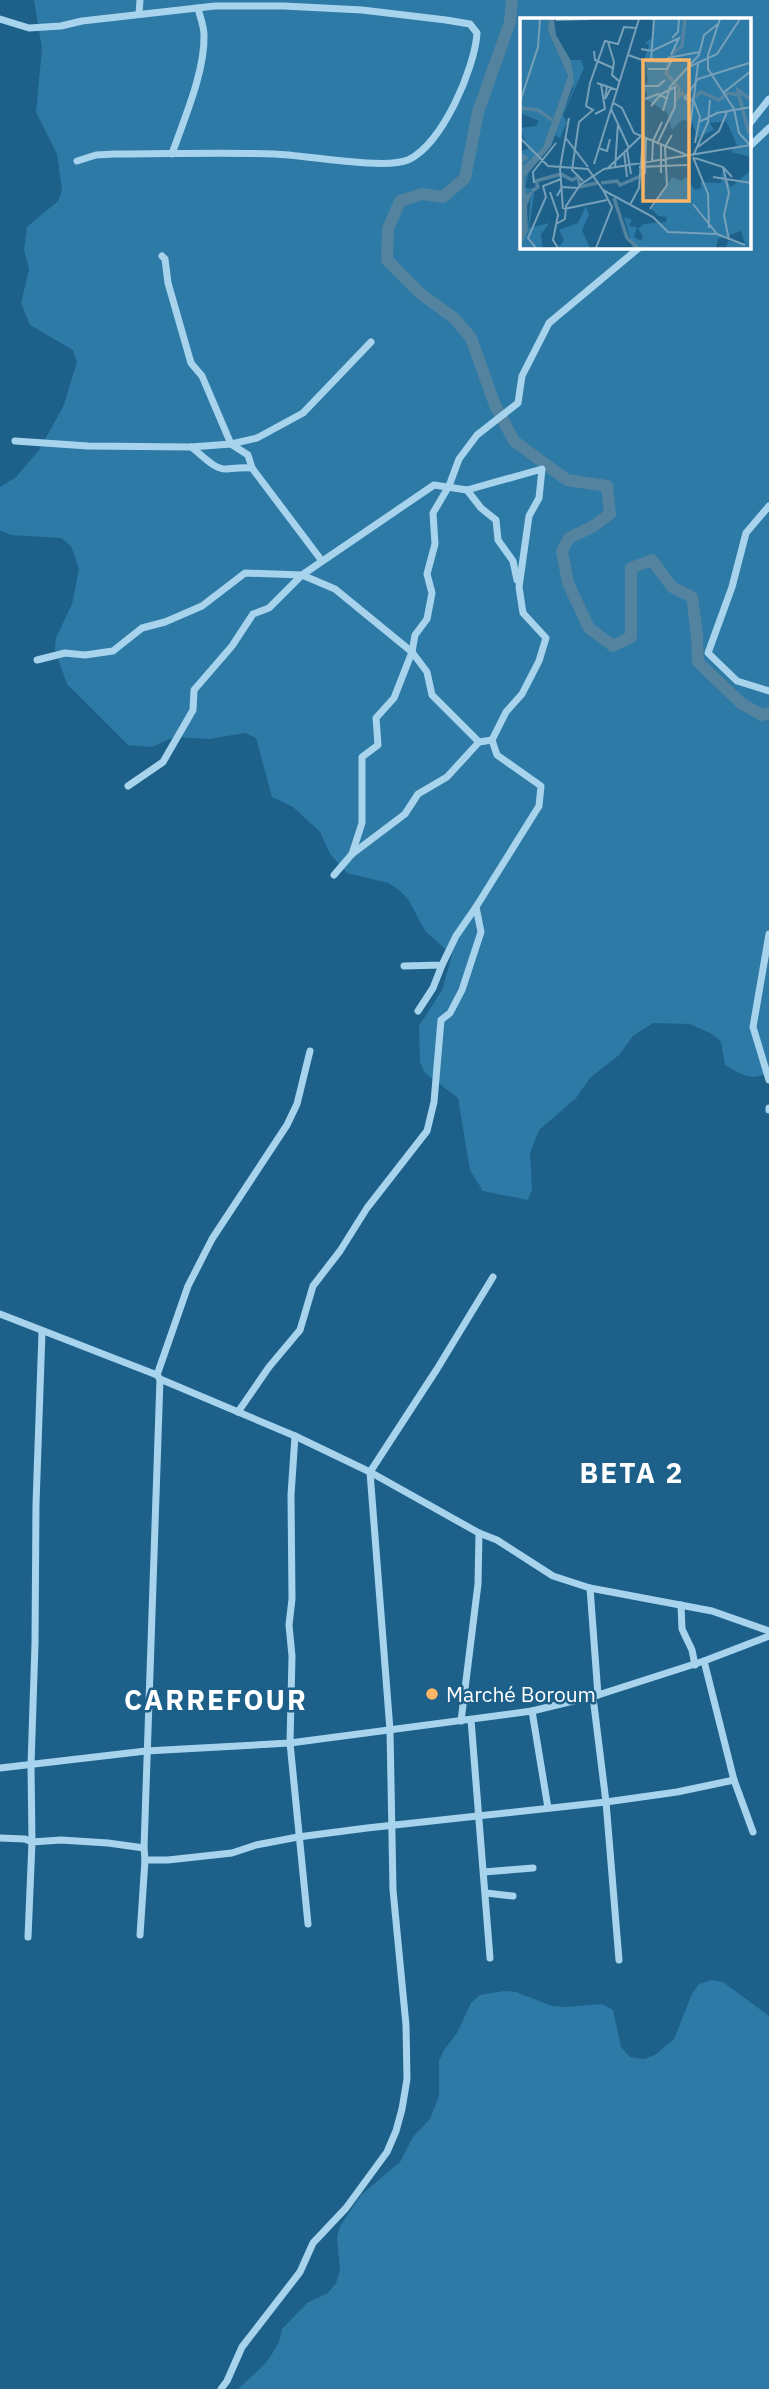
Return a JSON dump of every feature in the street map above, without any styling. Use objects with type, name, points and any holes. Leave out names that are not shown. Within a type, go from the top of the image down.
[{"type":"street","points":[[139,0],[139,14]]},
{"type":"street","points":[[0,19],[30,28],[198,8],[316,7],[446,20],[470,24],[477,33],[476,48],[460,95],[430,144],[407,160],[372,163],[276,154],[172,154],[96,155],[77,161]]},
{"type":"street","points":[[172,154],[195,86],[204,47],[204,31],[198,8]]},
{"type":"street","points":[[752,120],[769,99]]},
{"type":"street","points":[[752,144],[769,128]]},
{"type":"street","points":[[352,854],[362,824],[362,757],[378,745],[376,718],[394,698],[412,652],[415,635],[427,619],[432,593],[427,574],[435,544],[433,513],[449,486],[459,459],[477,435],[518,403],[522,376],[549,323],[639,248]]},
{"type":"street","points":[[162,256],[165,259],[167,284],[191,363],[202,376],[231,444],[248,455],[251,468],[322,561]]},
{"type":"street","points":[[15,441],[88,446],[191,447],[231,444],[257,438],[303,413],[371,342]]},
{"type":"street","points":[[191,447],[219,468],[251,468]]},
{"type":"street","points":[[128,786],[163,762],[193,710],[194,690],[232,646],[253,614],[269,608],[302,575],[434,485],[467,490],[542,469],[539,498],[529,516],[519,587]]},
{"type":"street","points":[[418,1011],[433,988],[456,936],[539,806],[541,786],[497,755],[492,740],[506,712],[522,694],[539,661],[546,638],[523,613],[513,561],[498,540],[496,520],[481,508],[467,490]]},
{"type":"street","points":[[769,506],[746,533],[732,587],[708,653],[737,681],[769,691]]},
{"type":"street","points":[[37,660],[65,653],[85,655],[113,651],[142,628],[166,622],[202,606],[245,573],[302,575],[335,589],[412,652],[427,672],[432,695],[480,742]]},
{"type":"street","points":[[334,875],[352,854],[405,814],[418,794],[447,777],[480,742],[492,740]]},
{"type":"street","points":[[238,1412],[269,1367],[300,1330],[313,1286],[340,1251],[367,1208],[427,1131],[434,1102],[441,1020],[450,1013],[462,990],[481,932],[476,907]]},
{"type":"street","points":[[769,934],[753,1027],[769,1080]]},
{"type":"street","points":[[404,966],[442,965]]},
{"type":"street","points":[[140,1935],[145,1860],[146,1751],[150,1716],[159,1377],[188,1286],[212,1238],[292,1114],[310,1051]]},
{"type":"street","points":[[221,2389],[242,2347],[300,2272],[313,2243],[329,2228],[387,2152],[396,2131],[404,2099],[407,2053],[393,1890],[390,1730],[370,1472],[493,1277]]},
{"type":"street","points":[[0,1314],[42,1332],[83,1345],[295,1436],[370,1472],[479,1533],[497,1540],[553,1576],[590,1588],[712,1611],[769,1633]]},
{"type":"street","points":[[28,1937],[42,1332]]},
{"type":"street","points":[[295,1436],[291,1495],[290,1743],[308,1924]]},
{"type":"street","points":[[461,1721],[478,1584],[479,1533]]},
{"type":"street","points":[[590,1588],[596,1696],[619,1960]]},
{"type":"street","points":[[681,1605],[682,1629],[692,1650],[695,1665]]},
{"type":"street","points":[[0,1768],[146,1751],[290,1743],[532,1711],[596,1696],[695,1665],[769,1633]]},
{"type":"street","points":[[704,1661],[734,1780],[753,1832]]},
{"type":"street","points":[[532,1711],[548,1808]]},
{"type":"street","points":[[471,1720],[490,1958]]},
{"type":"street","points":[[145,1860],[232,1853],[256,1844],[298,1837],[606,1802],[677,1792],[734,1780]]},
{"type":"street","points":[[0,1838],[26,1839],[32,1842],[61,1840],[144,1848]]},
{"type":"street","points":[[484,1872],[520,1864],[533,1867]]},
{"type":"street","points":[[486,1893],[513,1896]]},
{"type":"shaded area","points":[[34,0],[769,0],[769,1073],[751,1077],[725,1065],[721,1042],[712,1034],[690,1024],[653,1023],[633,1036],[619,1055],[590,1078],[576,1098],[539,1130],[530,1153],[532,1189],[528,1200],[483,1191],[470,1170],[458,1098],[425,1073],[420,1062],[419,1026],[442,990],[452,955],[425,931],[408,899],[388,883],[347,873],[330,854],[320,832],[293,807],[272,797],[256,738],[245,733],[209,739],[174,737],[152,747],[128,745],[67,684],[55,650],[56,638],[72,604],[79,569],[71,546],[61,538],[11,535],[0,530],[0,487],[16,477],[39,450],[63,407],[77,362],[73,350],[30,325],[21,303],[29,269],[24,250],[27,227],[58,201],[62,190],[57,154],[36,112],[42,49]]},
{"type":"shaded area","points":[[711,1980],[723,1982],[769,2016],[769,2389],[238,2389],[264,2365],[279,2342],[282,2329],[307,2303],[328,2293],[336,2283],[340,2271],[337,2237],[340,2226],[361,2195],[400,2162],[413,2137],[430,2119],[439,2096],[439,2061],[457,2033],[471,2003],[480,1995],[504,1991],[516,1992],[552,2006],[602,2004],[613,2010],[621,2047],[630,2057],[644,2059],[655,2055],[674,2039],[692,1994],[699,1984]]},
{"type":"waterway","points":[[512,0],[510,22],[478,112],[465,178],[443,197],[422,194],[400,201],[388,229],[387,260],[421,294],[454,318],[471,338],[495,405],[514,441],[567,480],[607,486],[610,514],[592,527],[569,538],[562,551],[568,583],[589,628],[613,646],[631,637],[631,568],[652,560],[672,587],[692,597],[698,662],[742,704],[762,715],[769,713]]},
{"type":"place","name":"Marché Boroum","points":[[432,1694]]},
{"type":"district","name":"BETA 2","points":[[632,1472]]},
{"type":"district","name":"CARREFOUR","points":[[216,1699]]}]
